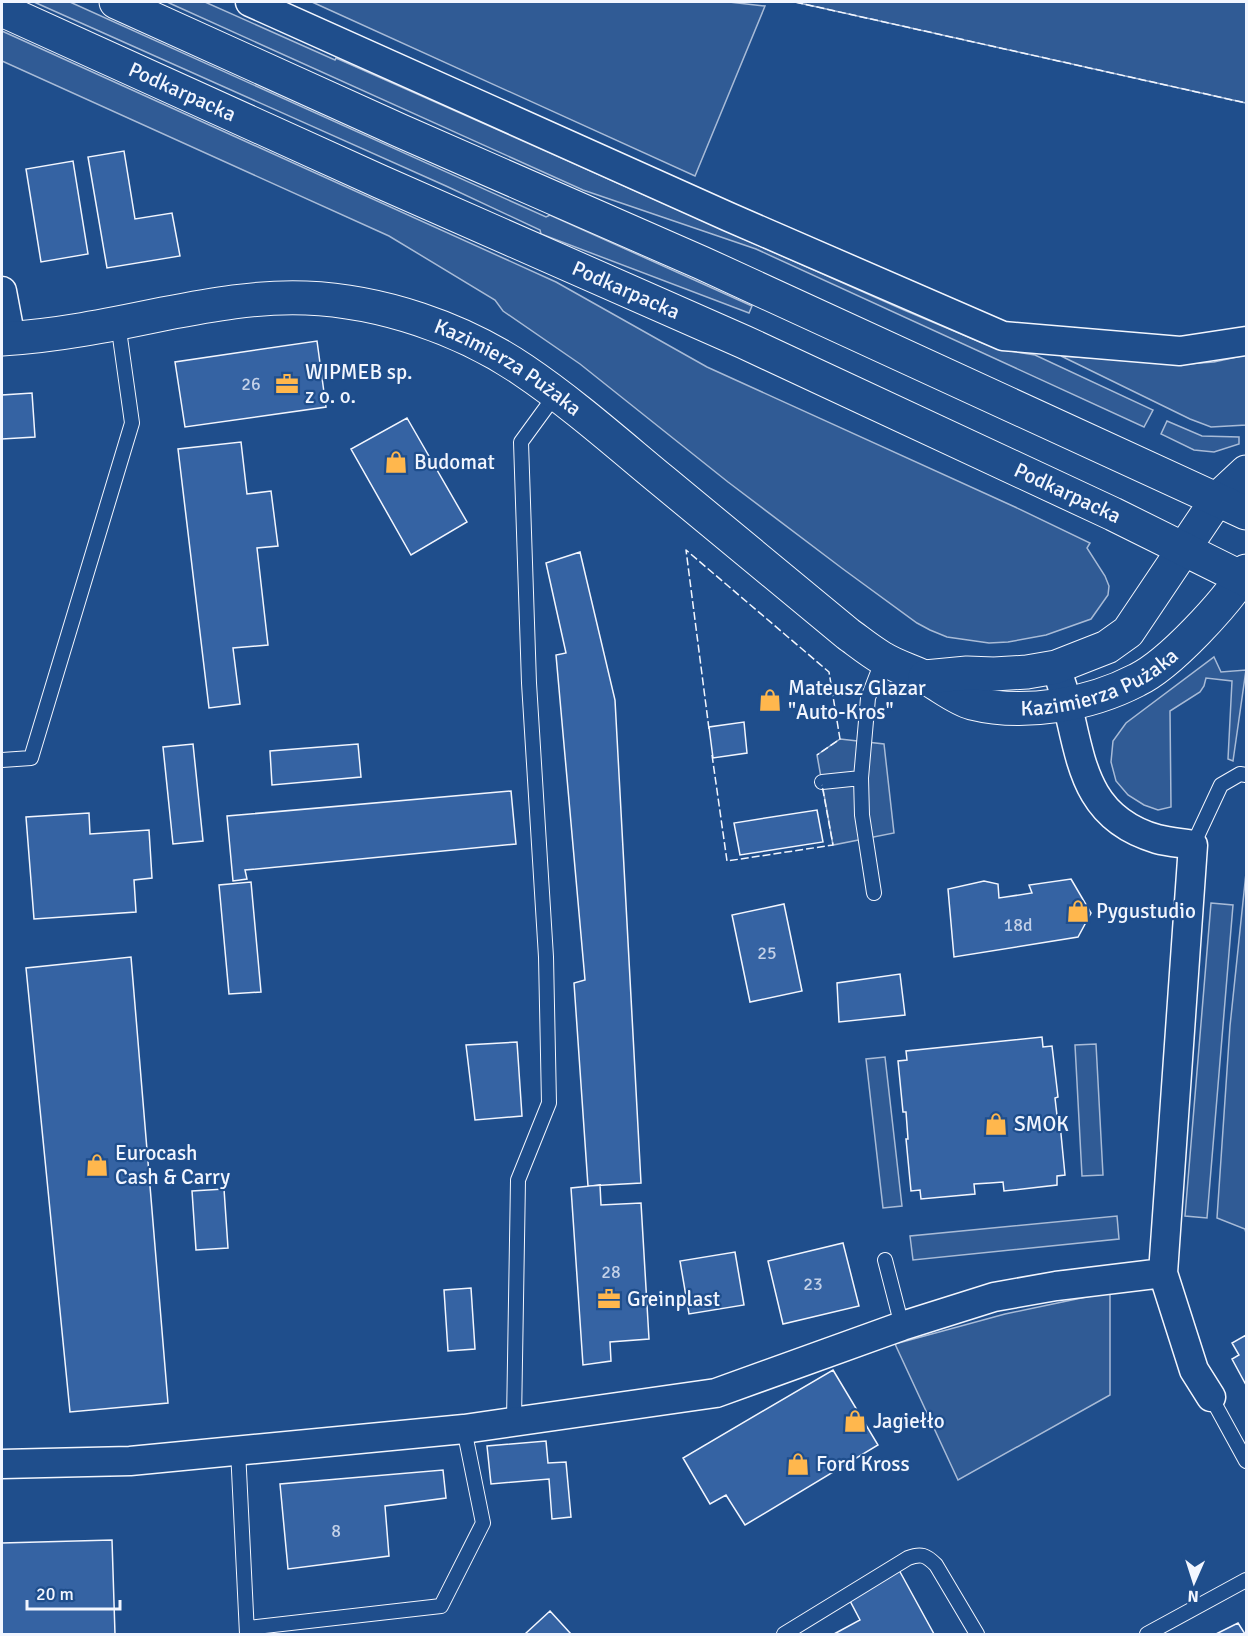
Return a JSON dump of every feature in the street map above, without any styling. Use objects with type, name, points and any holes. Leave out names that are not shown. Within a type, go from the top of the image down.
[{"type":"main road","points":[[116,2],[702,263],[1218,498],[1246,513]]},
{"type":"main road","name":"Podkarpacka","points":[[2,10],[381,182],[744,342],[1245,576]]},
{"type":"main road","name":"Kazimierza Pużaka","points":[[6,339],[118,323],[256,299],[306,298],[344,302],[388,311],[434,325],[483,346],[523,370],[556,394],[848,634],[883,659],[925,677],[969,702],[1002,708],[1067,703],[1104,694],[1138,680],[1169,657],[1245,576]]},
{"type":"main road","name":"Kazimierza Pużaka","points":[[925,677],[967,673],[1028,672],[1056,667],[1107,647],[1128,632],[1218,498],[1246,472]]},
{"type":"street","points":[[250,2],[729,217],[1003,336],[1180,351],[1246,341]]},
{"type":"street","points":[[2,291],[6,339]]},
{"type":"street","points":[[1056,667],[1090,788],[1107,811],[1130,828],[1157,839],[1193,845],[1163,1273],[1194,1370],[1211,1397]]},
{"type":"street","points":[[2,1464],[130,1461],[464,1430],[716,1393],[902,1326],[994,1297],[1056,1286],[1163,1273]]},
{"type":"lane","points":[[2,760],[31,758],[132,423],[118,323]]},
{"type":"lane","points":[[514,1421],[518,1180],[549,1103],[546,957],[529,683],[520,442],[556,394]]},
{"type":"lane","points":[[874,893],[862,815],[861,778],[867,698],[883,659]]},
{"type":"lane","points":[[1193,845],[1221,785],[1240,774],[1246,775]]},
{"type":"lane","points":[[822,782],[861,778]]},
{"type":"lane","points":[[885,1260],[902,1326]]},
{"type":"lane","points":[[1211,1397],[1246,1461]]},
{"type":"lane","points":[[238,1450],[247,1631],[441,1606],[483,1523],[464,1430]]},
{"type":"lane","points":[[784,1635],[908,1558],[919,1554],[928,1557],[936,1565],[977,1635]]},
{"type":"lane","points":[[1147,1635],[1246,1580]]},
{"type":"shaded area","points":[[34,2],[70,2],[546,217],[550,215],[752,306],[749,313],[541,234],[540,230],[446,186]]},
{"type":"shaded area","points":[[167,2],[205,2],[904,310],[985,344],[1035,355],[1153,410],[1144,427],[756,249],[583,190]]},
{"type":"shaded area","points":[[312,2],[729,2],[765,6],[695,176]]},
{"type":"shaded area","points":[[795,2],[1246,2],[1246,103]]},
{"type":"shaded area","points":[[2,31],[556,282],[707,367],[1090,543],[1087,548],[1105,576],[1109,586],[1108,595],[1091,619],[1046,635],[989,643],[947,637],[930,630],[843,569],[728,482],[580,364],[503,311],[495,300],[389,236],[2,61]]},
{"type":"shaded area","points":[[1246,355],[1246,425],[1211,427],[1061,356],[1186,364],[1214,362]]},
{"type":"shaded area","points":[[1167,421],[1202,436],[1239,437],[1239,444],[1214,452],[1194,450],[1161,434]]},
{"type":"shaded area","points":[[1214,657],[1221,672],[1246,670],[1233,761],[1228,759],[1232,681],[1206,678],[1200,692],[1170,711],[1171,807],[1158,810],[1144,805],[1128,795],[1116,781],[1111,762],[1113,741],[1126,723]]},
{"type":"shaded area","points":[[840,739],[884,744],[894,833],[833,845],[817,755]]},
{"type":"shaded area","points":[[1246,873],[1246,1233],[1245,1229],[1217,1218],[1230,1026]]},
{"type":"shaded area","points":[[1211,903],[1233,905],[1207,1218],[1185,1216]]},
{"type":"shaded area","points":[[1096,1044],[1103,1175],[1082,1176],[1075,1045]]},
{"type":"shaded area","points":[[885,1057],[902,1206],[883,1208],[866,1059]]},
{"type":"shaded area","points":[[1117,1216],[1119,1239],[913,1260],[910,1236]]},
{"type":"shaded area","points":[[1110,1292],[1110,1395],[958,1480],[895,1344],[1005,1314]]},
{"type":"building","points":[[124,151],[135,219],[172,213],[180,256],[107,268],[88,157]]},
{"type":"building","points":[[73,161],[88,254],[41,262],[26,169]]},
{"type":"building","points":[[317,341],[326,407],[185,427],[175,362]]},
{"type":"building","points":[[32,393],[35,437],[2,439],[2,395]]},
{"type":"building","points":[[407,418],[467,522],[411,555],[351,449]]},
{"type":"building","points":[[241,442],[247,494],[271,491],[278,546],[257,548],[268,645],[233,648],[240,704],[209,708],[178,449]]},
{"type":"building","points":[[580,552],[615,700],[641,1183],[588,1186],[574,983],[585,980],[556,655],[566,653],[546,563]]},
{"type":"building","points":[[744,722],[747,753],[713,758],[709,727]]},
{"type":"building","points":[[193,744],[203,841],[173,844],[163,747]]},
{"type":"building","points":[[358,744],[361,777],[272,785],[270,751]]},
{"type":"building","points":[[511,791],[516,844],[245,870],[247,879],[233,881],[227,816]]},
{"type":"building","points":[[817,810],[823,842],[740,855],[734,823]]},
{"type":"building","points":[[89,813],[90,834],[149,830],[152,878],[134,880],[136,912],[34,919],[26,817]]},
{"type":"building","points":[[1071,879],[1091,913],[1078,937],[954,957],[948,889],[984,881],[998,884],[999,898],[1032,893],[1029,885]]},
{"type":"building","points":[[251,882],[261,992],[229,994],[219,885]]},
{"type":"building","points":[[784,904],[802,991],[750,1002],[732,915]]},
{"type":"building","points":[[131,957],[168,1403],[70,1412],[26,968]]},
{"type":"building","points":[[900,974],[905,1015],[839,1022],[837,983]]},
{"type":"building","points":[[1042,1037],[1043,1047],[1052,1046],[1058,1097],[1055,1098],[1065,1175],[1057,1176],[1057,1185],[1004,1191],[1003,1182],[974,1184],[975,1194],[921,1199],[920,1190],[911,1191],[906,1112],[903,1112],[898,1061],[907,1060],[906,1051]]},
{"type":"building","points":[[517,1042],[522,1116],[475,1120],[466,1045]]},
{"type":"building","points":[[600,1185],[601,1205],[641,1203],[649,1339],[610,1342],[611,1361],[583,1365],[571,1188]]},
{"type":"building","points":[[224,1189],[228,1248],[196,1250],[192,1191]]},
{"type":"building","points":[[843,1243],[859,1306],[783,1324],[768,1261]]},
{"type":"building","points":[[735,1252],[744,1305],[689,1314],[680,1261]]},
{"type":"building","points":[[471,1288],[475,1349],[448,1351],[444,1290]]},
{"type":"building","points":[[1246,1335],[1246,1385],[1232,1359],[1239,1355],[1232,1343]]},
{"type":"building","points":[[833,1370],[878,1445],[745,1525],[726,1495],[710,1504],[683,1458]]},
{"type":"building","points":[[546,1441],[548,1463],[566,1462],[571,1517],[552,1519],[549,1479],[491,1484],[487,1446]]},
{"type":"building","points":[[443,1470],[446,1498],[385,1506],[389,1556],[288,1569],[280,1484]]},
{"type":"building","points":[[112,1540],[115,1634],[2,1634],[2,1543]]},
{"type":"building","points":[[899,1570],[934,1634],[834,1634],[860,1620],[848,1597]]},
{"type":"building","points":[[550,1611],[571,1634],[525,1634]]},
{"type":"building","points":[[1238,1623],[1245,1634],[1216,1634]]},
{"type":"fence","points":[[795,2],[1246,103]]},
{"type":"fence","points":[[709,729],[686,550],[829,672],[840,739],[817,755]]},
{"type":"fence","points":[[712,755],[727,861],[833,845],[822,785]]},
{"type":"place","name":"WIPMEB sp. z o. o.","points":[[287,384]]},
{"type":"place","name":"Budomat","points":[[396,462]]},
{"type":"place","name":"Mateusz Glazar \"Auto-Kros\"","points":[[770,700]]},
{"type":"place","name":"Pygustudio","points":[[1078,911]]},
{"type":"place","name":"SMOK","points":[[996,1124]]},
{"type":"place","name":"Eurocash Cash & Carry","points":[[97,1165]]},
{"type":"place","name":"Greinplast","points":[[609,1299]]},
{"type":"place","name":"Jagiełło","points":[[855,1421]]},
{"type":"place","name":"Ford Kross","points":[[798,1464]]}]
